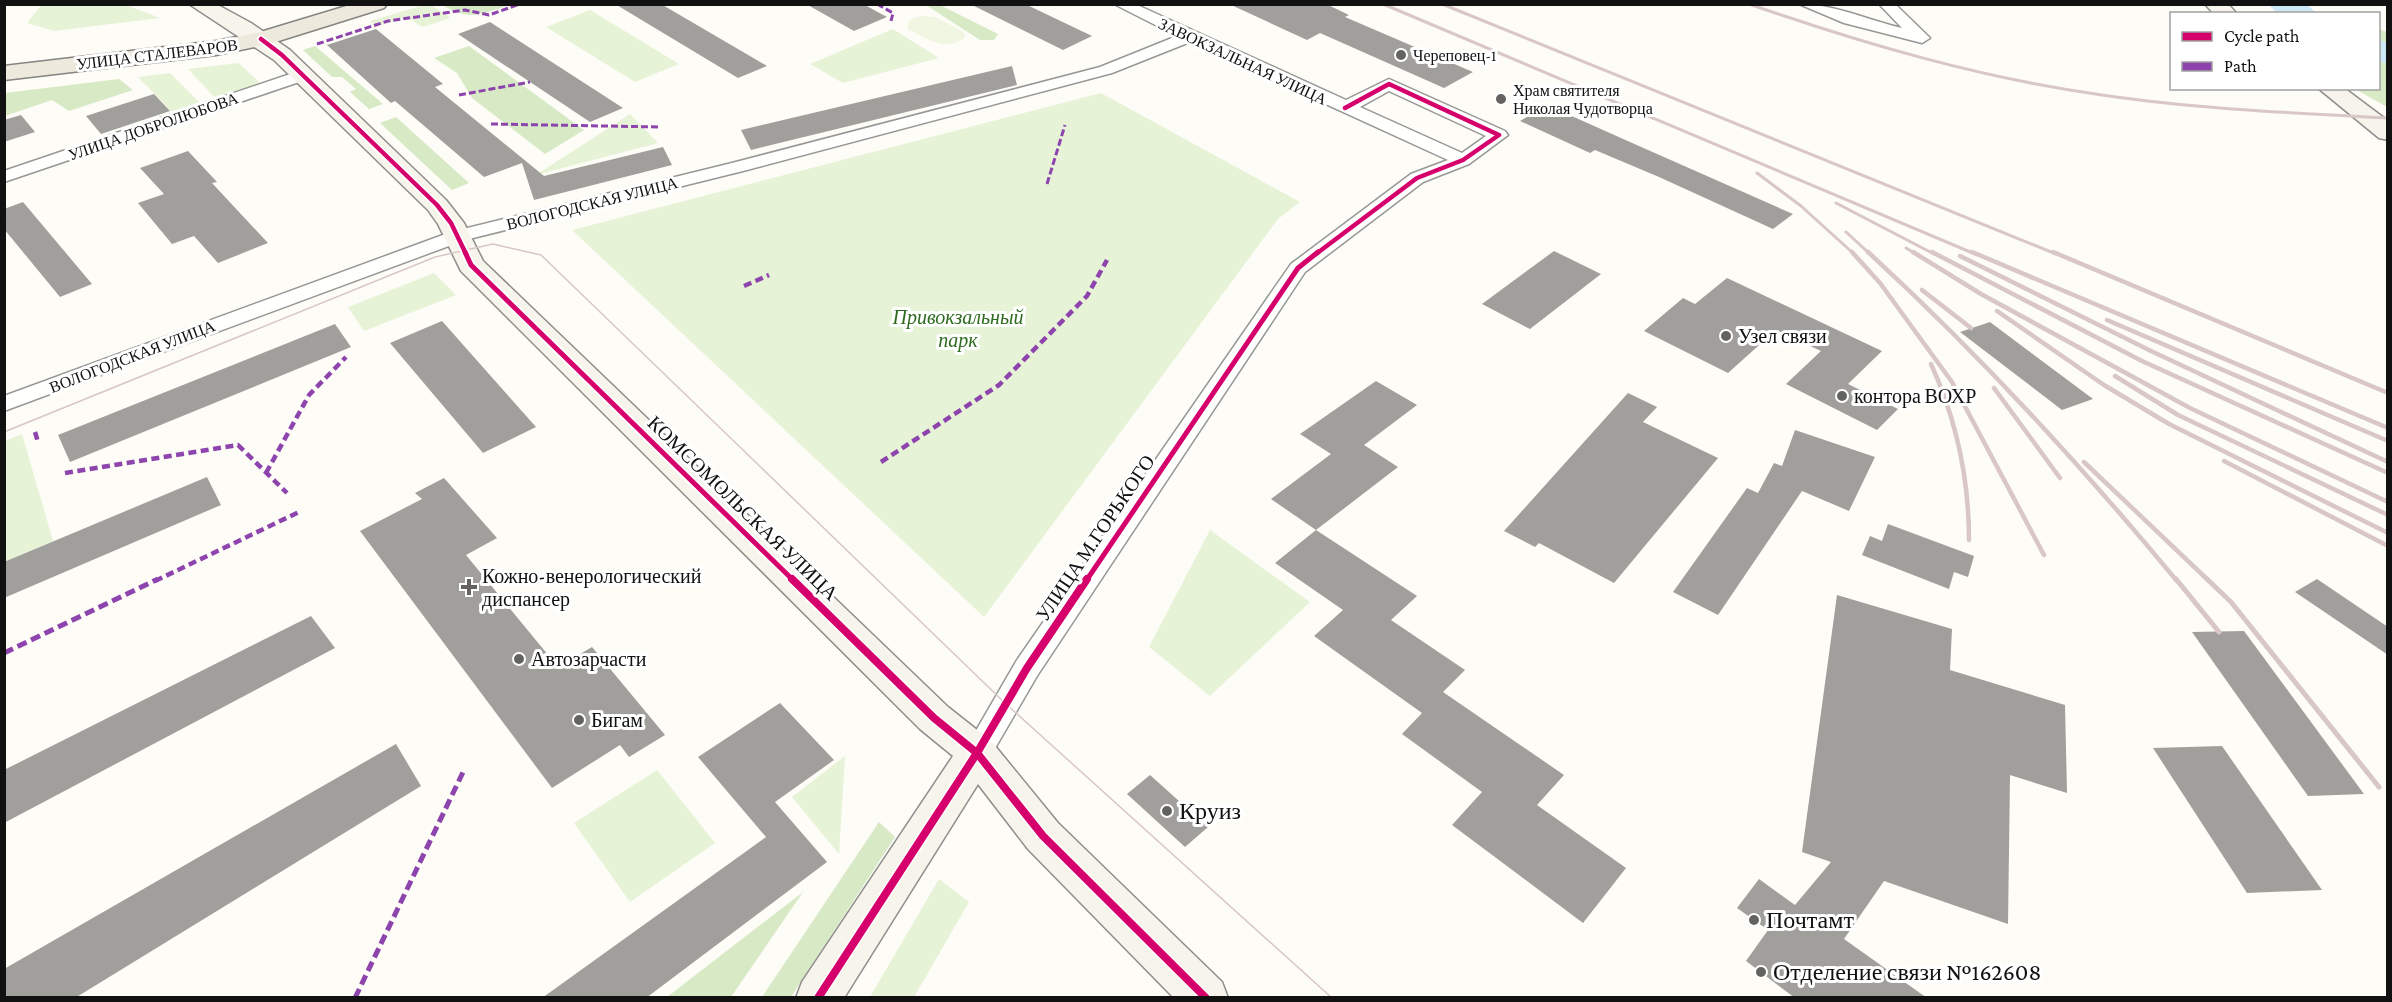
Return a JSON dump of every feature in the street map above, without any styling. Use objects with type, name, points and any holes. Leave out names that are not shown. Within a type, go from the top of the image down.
[{"type":"main road","name":"УЛИЦА СТАЛЕВАРОВ","points":[[4,73],[216,48],[282,20],[332,4]]},
{"type":"main road","name":"УЛИЦА СТАЛЕВАРОВ","points":[[4,56],[252,34],[377,4]]},
{"type":"street","name":"КОМСОМОЛЬСКАЯ УЛИЦА","points":[[199,4],[252,34],[302,75],[436,205],[458,236],[471,266],[934,718],[977,753],[1042,836],[1206,998]]},
{"type":"street","name":"ЗАВОКЗАЛЬНАЯ УЛИЦА","points":[[1121,4],[1463,160]]},
{"type":"street","points":[[1806,4],[1850,20],[1922,38],[1886,4]]},
{"type":"street","name":"ВОЛОГОДСКАЯ УЛИЦА","points":[[4,404],[458,236],[737,167],[1093,74],[1190,36]]},
{"type":"street","name":"УЛИЦА ДОБРОЛЮБОВА","points":[[4,177],[302,75]]},
{"type":"street","name":"УЛИЦА М.ГОРЬКОГО","points":[[818,998],[915,844],[977,753],[1027,668],[1298,268],[1370,211],[1417,178],[1463,160],[1499,135],[1389,84],[1345,108]]},
{"type":"street","points":[[2332,90],[2388,132]]},
{"type":"green space","points":[[42,4],[126,5],[160,18],[54,31],[27,23]]},
{"type":"green space","points":[[431,5],[451,18],[422,27],[407,17],[375,27],[370,21]]},
{"type":"green space","points":[[442,5],[509,5],[468,15]]},
{"type":"green space","points":[[926,5],[940,5],[998,34],[994,40],[980,40]]},
{"type":"green space","points":[[590,10],[679,64],[635,82],[546,27]]},
{"type":"green space","points":[[935,17],[964,32],[965,37],[958,42],[943,44],[929,40],[908,29],[908,23],[913,18]]},
{"type":"green space","points":[[893,29],[939,58],[843,83],[810,64]]},
{"type":"green space","points":[[2380,29],[2387,32],[2387,107],[2357,90],[2380,90]]},
{"type":"green space","points":[[315,46],[383,104],[369,109],[350,92],[356,89],[342,77],[332,77],[303,50]]},
{"type":"green space","points":[[469,46],[584,130],[545,154],[472,98],[457,73],[434,58]]},
{"type":"green space","points":[[239,63],[262,85],[218,101],[188,69]]},
{"type":"green space","points":[[170,73],[203,106],[175,115],[138,77]]},
{"type":"green space","points":[[119,79],[133,90],[69,111],[52,100],[5,116],[5,93]]},
{"type":"green space","name":"Привокзальный парк","points":[[1101,93],[1300,202],[1278,219],[984,617],[572,230]]},
{"type":"green space","points":[[630,114],[658,143],[536,175]]},
{"type":"green space","points":[[396,117],[469,183],[452,190],[380,123]]},
{"type":"green space","points":[[434,273],[456,295],[364,331],[348,307]]},
{"type":"green space","points":[[22,434],[53,541],[5,562],[5,441]]},
{"type":"green space","points":[[1210,530],[1310,602],[1210,696],[1149,647]]},
{"type":"green space","points":[[845,756],[839,854],[792,797]]},
{"type":"green space","points":[[657,770],[715,843],[630,902],[574,823]]},
{"type":"green space","points":[[879,822],[895,837],[791,997],[762,997]]},
{"type":"green space","points":[[939,879],[969,902],[914,997],[870,997]]},
{"type":"green space","points":[[803,892],[731,997],[667,997]]},
{"type":"building","points":[[615,4],[661,4],[767,66],[738,78]]},
{"type":"building","points":[[806,4],[863,4],[887,17],[854,31]]},
{"type":"building","points":[[970,4],[1025,4],[1092,36],[1063,50]]},
{"type":"building","name":"Череповец-1","points":[[1229,4],[1326,4],[1349,15],[1345,17],[1473,72],[1444,88],[1320,33],[1307,40]]},
{"type":"building","points":[[490,22],[623,108],[590,122],[458,34]]},
{"type":"building","points":[[376,29],[443,84],[435,87],[544,176],[663,147],[672,165],[534,200],[522,163],[484,177],[395,101],[391,103],[327,45]]},
{"type":"building","points":[[1012,66],[1017,85],[751,150],[741,130]]},
{"type":"building","points":[[154,94],[170,111],[101,134],[86,116]]},
{"type":"building","points":[[1547,105],[1793,214],[1773,229],[1659,177],[1595,150],[1590,153],[1520,121]]},
{"type":"building","points":[[21,115],[35,132],[4,142],[4,120]]},
{"type":"building","points":[[188,151],[217,182],[212,183],[268,243],[218,263],[194,236],[172,244],[138,203],[164,194],[140,168]]},
{"type":"building","points":[[23,202],[92,284],[60,297],[4,229],[4,209]]},
{"type":"building","points":[[1554,251],[1601,274],[1530,329],[1482,304]]},
{"type":"building","points":[[1727,278],[1882,351],[1848,384],[1898,409],[1877,430],[1786,384],[1821,351],[1776,330],[1728,373],[1644,331],[1683,298],[1695,304]]},
{"type":"building","points":[[442,321],[536,427],[483,453],[390,343]]},
{"type":"building","points":[[1990,322],[2093,399],[2062,410],[1960,332]]},
{"type":"building","points":[[335,324],[351,347],[70,462],[58,435]]},
{"type":"building","points":[[1376,381],[1417,405],[1364,445],[1398,467],[1316,530],[1271,499],[1331,454],[1300,434]]},
{"type":"building","points":[[1628,393],[1657,407],[1643,422],[1718,458],[1614,583],[1539,543],[1535,547],[1504,531]]},
{"type":"building","points":[[1795,430],[1875,457],[1849,511],[1802,491],[1718,615],[1673,592],[1747,488],[1758,493],[1774,463],[1782,466]]},
{"type":"building","points":[[207,477],[221,505],[4,598],[4,562]]},
{"type":"building","points":[[444,478],[497,538],[466,555],[558,667],[592,647],[665,735],[629,757],[620,745],[552,788],[360,531],[422,499],[415,493]]},
{"type":"building","points":[[1888,524],[1974,556],[1968,577],[1954,572],[1949,589],[1862,555],[1870,536],[1882,541]]},
{"type":"building","points":[[1316,530],[1417,596],[1391,620],[1465,670],[1443,692],[1564,775],[1537,805],[1626,868],[1583,923],[1452,825],[1482,792],[1402,734],[1422,713],[1314,636],[1343,610],[1275,563]]},
{"type":"building","points":[[2317,579],[2388,627],[2388,655],[2295,592]]},
{"type":"building","points":[[1837,595],[1952,629],[1950,670],[2065,705],[2067,793],[2010,775],[2008,924],[1884,881],[1844,939],[1927,998],[1795,998],[1746,961],[1768,930],[1737,908],[1759,879],[1795,905],[1831,862],[1802,852]]},
{"type":"building","points":[[311,616],[335,648],[4,823],[4,770]]},
{"type":"building","points":[[2244,631],[2364,794],[2308,796],[2192,632]]},
{"type":"building","points":[[780,703],[834,760],[775,802],[827,862],[646,998],[542,998],[766,837],[698,757]]},
{"type":"building","points":[[396,744],[421,786],[75,998],[4,998],[4,969]]},
{"type":"building","points":[[2222,746],[2322,890],[2247,893],[2153,748]]},
{"type":"building","name":"Круиз","points":[[1150,775],[1208,827],[1185,847],[1127,794]]},
{"type":"waterway","points":[[2283,4],[2298,12]]},
{"type":"waterway","points":[[2380,51],[2388,54]]},
{"type":"tram line","points":[[4,432],[435,257],[493,244],[541,255],[1006,704],[1332,998]]},
{"type":"railway","points":[[1383,4],[1975,254]]},
{"type":"railway","points":[[1442,4],[2056,254]]},
{"type":"railway","points":[[1749,4],[1879,46],[1967,69],[2057,88],[2138,100],[2209,107],[2388,118]]},
{"type":"railway","points":[[1757,173],[1801,206],[1853,253]]},
{"type":"railway","points":[[1836,203],[1934,254]]},
{"type":"railway","points":[[1846,232],[1870,254]]},
{"type":"railway","points":[[1906,248],[1916,254]]},
{"type":"railway","points":[[1868,252],[1950,330],[2028,411],[2177,581]]},
{"type":"railway","points":[[1913,252],[1981,294],[2190,408],[2388,502]]},
{"type":"railway","points":[[1932,252],[2142,361],[2388,473]]},
{"type":"railway","points":[[1972,252],[2388,428]]},
{"type":"railway","points":[[2053,252],[2388,393]]},
{"type":"railway","points":[[1853,253],[1880,283],[1952,382],[2044,555]]},
{"type":"railway","points":[[1960,256],[2151,351],[2388,462]]},
{"type":"railway","points":[[1922,290],[1971,328]]},
{"type":"railway","points":[[1997,311],[2104,385],[2169,424],[2388,533]]},
{"type":"railway","points":[[2107,320],[2388,441]]},
{"type":"railway","points":[[1931,364],[1948,407],[1960,450],[1967,494],[1969,540]]},
{"type":"railway","points":[[2115,376],[2178,415],[2388,515]]},
{"type":"railway","points":[[1994,388],[2060,478]]},
{"type":"railway","points":[[2224,461],[2388,546]]},
{"type":"railway","points":[[2084,462],[2209,581]]},
{"type":"railway","points":[[2176,579],[2219,632]]},
{"type":"railway","points":[[2207,579],[2231,602],[2379,787]]},
{"type":"marked path","points":[[317,44],[388,21],[465,10],[489,15],[520,4]]},
{"type":"marked path","points":[[877,4],[893,13],[891,21]]},
{"type":"marked path","points":[[459,95],[530,82]]},
{"type":"marked path","points":[[491,124],[661,127]]},
{"type":"marked path","points":[[1047,184],[1065,125]]},
{"type":"marked path","points":[[881,462],[999,385],[1087,296],[1107,260]]},
{"type":"marked path","points":[[744,286],[769,275]]},
{"type":"marked path","points":[[266,473],[309,395],[346,357]]},
{"type":"marked path","points":[[35,432],[38,442]]},
{"type":"marked path","points":[[65,473],[238,445],[287,493]]},
{"type":"marked path","points":[[4,653],[299,512]]},
{"type":"marked path","points":[[355,998],[465,768]]},
{"type":"cycle path","points":[[261,39],[282,55],[437,205],[451,223],[471,265],[934,718],[977,753],[1043,836],[1206,998]]},
{"type":"cycle path","points":[[818,998],[915,845],[977,753],[1027,668],[1298,268],[1370,211],[1417,178],[1463,160],[1499,135],[1389,84],[1345,108]]},
{"type":"place","name":"Череповец-1","points":[[1401,55]]},
{"type":"place","name":"Храм святителя Николая Чудотворца","points":[[1501,99]]},
{"type":"place","name":"Узел связи","points":[[1726,336]]},
{"type":"place","name":"контора ВОХР","points":[[1842,396]]},
{"type":"place","name":"Кожно-венерологический диспансер","points":[[469,587]]},
{"type":"place","name":"Автозарчасти","points":[[519,659]]},
{"type":"place","name":"Бигам","points":[[579,720]]},
{"type":"place","name":"Круиз","points":[[1167,811]]},
{"type":"place","name":"Почтамт","points":[[1754,920]]},
{"type":"place","name":"Отделение связи №162608","points":[[1761,972]]}]
